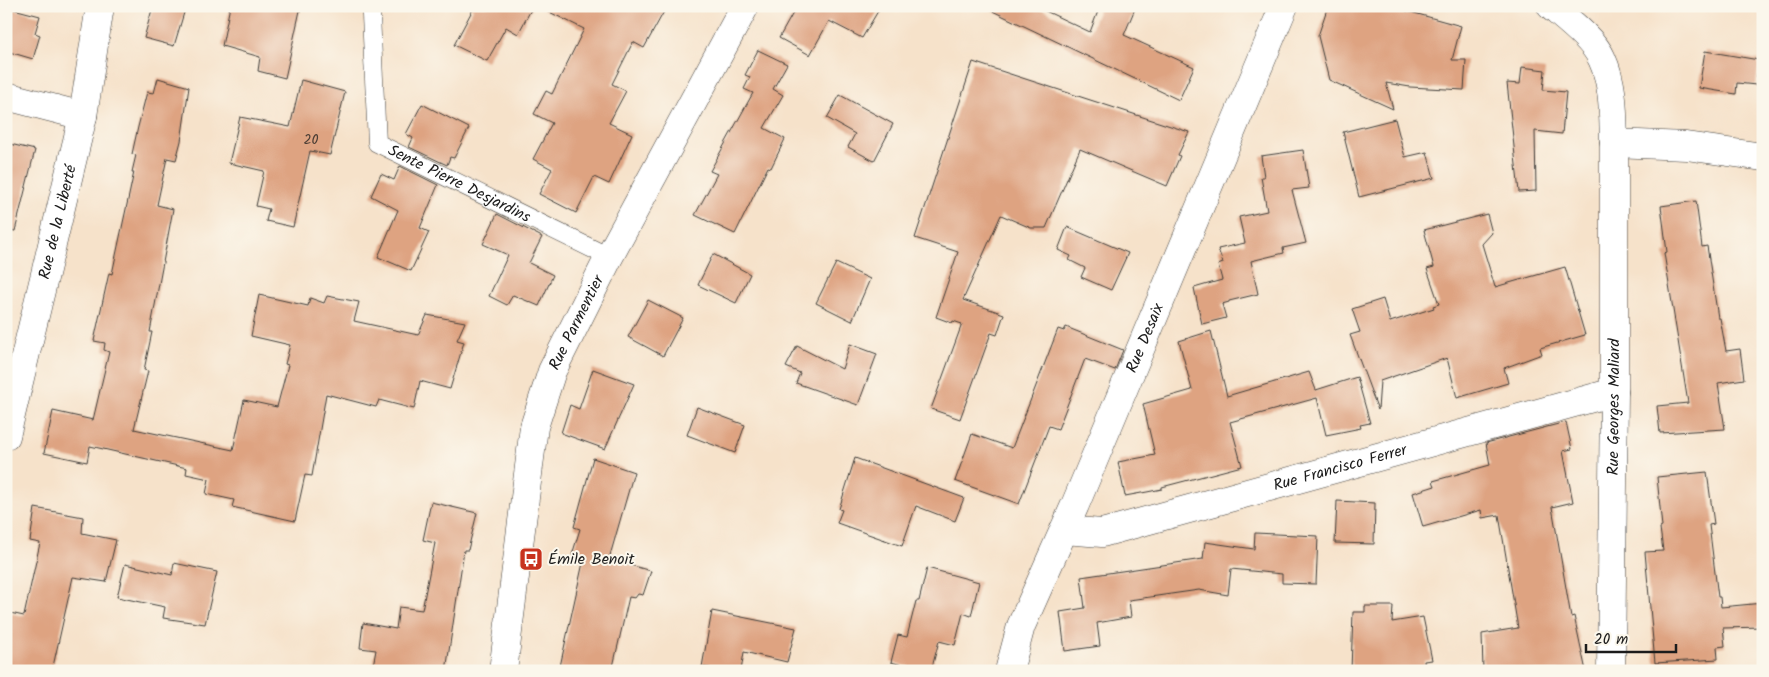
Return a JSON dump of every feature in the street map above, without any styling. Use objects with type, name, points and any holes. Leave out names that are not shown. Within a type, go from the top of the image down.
[{"type":"street","name":"Rue de la Liberté","points":[[6,436],[83,116],[100,6]]},
{"type":"street","name":"Rue Parmentier","points":[[503,671],[534,427],[552,371],[609,257],[745,6]]},
{"type":"street","name":"Rue Desaix","points":[[1009,671],[1022,626],[1284,6]]},
{"type":"street","name":"Rue Georges Maliard","points":[[1551,6],[1581,31],[1602,58],[1613,97],[1614,392],[1611,671]]},
{"type":"street","points":[[6,96],[83,116]]},
{"type":"street","points":[[1614,143],[1686,146],[1763,156]]},
{"type":"street","name":"Rue Francisco Ferrer","points":[[1064,530],[1102,533],[1614,392]]},
{"type":"lane","name":"Sente Pierre Desjardins","points":[[372,6],[377,143],[609,257]]},
{"type":"building","points":[[153,6],[186,6],[174,46],[144,38]]},
{"type":"building","points":[[230,6],[301,6],[285,78],[258,71],[260,57],[222,46]]},
{"type":"building","points":[[469,6],[533,6],[518,34],[506,27],[487,61],[454,45],[473,9]]},
{"type":"building","points":[[537,6],[667,6],[644,48],[633,42],[612,84],[626,91],[609,123],[632,134],[609,184],[594,177],[576,213],[539,194],[552,169],[533,159],[552,123],[534,114],[546,91],[552,94],[584,29]]},
{"type":"building","points":[[797,6],[881,6],[862,38],[829,21],[810,55],[779,38]]},
{"type":"building","points":[[982,6],[1035,6],[1090,32],[1100,6],[1136,6],[1124,35],[1194,67],[1179,100]]},
{"type":"building","points":[[1328,6],[1389,6],[1461,26],[1452,60],[1466,60],[1464,90],[1410,87],[1386,83],[1393,109],[1329,80],[1318,36]]},
{"type":"building","points":[[6,7],[40,16],[35,33],[40,35],[33,59],[6,51]]},
{"type":"building","points":[[758,50],[787,64],[773,89],[783,95],[764,128],[785,139],[771,168],[768,167],[735,234],[695,215],[717,174],[710,171],[753,93],[744,89],[750,77],[745,75]]},
{"type":"building","points":[[1705,51],[1759,60],[1756,85],[1737,83],[1736,94],[1699,88]]},
{"type":"building","points":[[973,62],[1189,132],[1178,155],[1180,156],[1167,186],[1080,149],[1046,228],[1031,228],[1001,215],[963,300],[1004,314],[997,335],[991,333],[960,419],[931,409],[962,324],[953,321],[952,323],[936,317],[958,252],[915,238]]},
{"type":"building","points":[[1522,67],[1545,70],[1543,90],[1566,92],[1562,134],[1535,131],[1536,191],[1519,192],[1507,83],[1520,84]]},
{"type":"building","points":[[158,78],[189,87],[181,141],[176,160],[167,158],[157,205],[173,209],[144,370],[148,371],[134,429],[233,450],[244,400],[277,407],[288,365],[285,364],[290,345],[251,336],[259,295],[308,306],[310,298],[324,303],[327,296],[359,302],[354,321],[418,335],[427,315],[465,322],[457,340],[464,342],[450,389],[420,381],[414,409],[379,400],[376,407],[326,394],[312,476],[305,475],[295,521],[232,507],[234,500],[206,494],[209,479],[186,474],[187,468],[90,446],[87,462],[44,453],[53,411],[93,420],[109,352],[104,350],[105,343],[94,341],[109,273],[112,274],[134,172],[132,172],[136,155],[132,154],[138,127],[147,92],[154,93]]},
{"type":"building","points":[[301,80],[345,92],[330,155],[310,151],[293,227],[266,221],[269,209],[256,206],[264,171],[229,163],[240,117],[290,127]]},
{"type":"building","points":[[840,95],[893,124],[874,161],[848,147],[855,134],[827,118]]},
{"type":"building","points":[[422,104],[469,128],[454,158],[450,157],[447,165],[409,147],[413,138],[406,134]]},
{"type":"building","points":[[1395,119],[1405,157],[1427,152],[1434,178],[1359,197],[1343,132]]},
{"type":"building","points":[[6,143],[35,150],[15,231],[6,230]]},
{"type":"building","points":[[1303,150],[1309,188],[1292,190],[1306,243],[1283,248],[1284,253],[1251,261],[1258,294],[1222,304],[1226,318],[1202,324],[1194,288],[1222,280],[1218,265],[1223,263],[1218,249],[1245,243],[1239,217],[1267,211],[1261,177],[1264,177],[1261,156]]},
{"type":"building","points":[[400,166],[438,185],[420,228],[429,232],[411,271],[378,257],[398,210],[371,196],[381,174],[394,180]]},
{"type":"building","points":[[1696,201],[1702,247],[1707,246],[1718,318],[1720,318],[1726,351],[1740,349],[1744,379],[1718,383],[1725,429],[1660,433],[1657,406],[1688,403],[1664,253],[1667,252],[1661,206]]},
{"type":"building","points":[[497,214],[542,237],[529,263],[553,275],[539,306],[513,295],[507,305],[489,296],[508,255],[483,244]]},
{"type":"building","points":[[1487,214],[1492,233],[1482,244],[1495,287],[1565,267],[1585,335],[1540,348],[1542,354],[1504,368],[1508,383],[1457,398],[1447,358],[1380,381],[1378,410],[1350,335],[1360,332],[1352,309],[1383,299],[1390,322],[1434,308],[1433,306],[1439,304],[1427,269],[1434,267],[1424,230]]},
{"type":"building","points":[[1067,227],[1128,253],[1111,290],[1081,277],[1085,268],[1069,260],[1071,256],[1058,250]]},
{"type":"building","points":[[713,254],[750,274],[736,303],[698,285]]},
{"type":"building","points":[[836,263],[870,279],[852,321],[816,303]]},
{"type":"building","points":[[648,300],[683,318],[663,356],[628,337]]},
{"type":"building","points":[[1066,327],[1123,350],[1115,370],[1085,359],[1058,429],[1049,426],[1019,504],[955,481],[972,434],[1012,448],[1058,329],[1064,331]]},
{"type":"building","points":[[1211,331],[1227,396],[1309,372],[1316,390],[1357,377],[1370,423],[1360,425],[1361,428],[1326,435],[1317,398],[1230,422],[1242,466],[1162,487],[1162,489],[1125,496],[1118,462],[1155,455],[1143,404],[1192,390],[1179,341]]},
{"type":"building","points":[[850,344],[877,354],[858,405],[796,383],[800,373],[786,367],[797,346],[842,369]]},
{"type":"building","points":[[593,369],[634,384],[605,449],[561,433],[570,405],[579,409]]},
{"type":"building","points":[[697,407],[745,425],[735,453],[687,435]]},
{"type":"building","points":[[1566,422],[1572,449],[1563,451],[1573,502],[1552,507],[1571,617],[1574,616],[1586,671],[1483,671],[1482,634],[1518,628],[1499,515],[1482,518],[1481,510],[1423,527],[1413,493],[1435,486],[1433,481],[1490,465],[1486,443]]},
{"type":"building","points":[[593,458],[634,472],[609,559],[651,571],[643,595],[638,594],[635,598],[629,597],[612,671],[559,671],[584,558],[572,555],[580,529],[574,527]]},
{"type":"building","points":[[855,458],[964,498],[955,521],[916,506],[902,546],[837,523],[842,510],[839,509]]},
{"type":"building","points":[[1707,472],[1714,524],[1709,525],[1718,597],[1720,597],[1721,607],[1763,603],[1763,627],[1723,628],[1725,646],[1717,647],[1718,659],[1655,663],[1645,552],[1663,551],[1657,477]]},
{"type":"building","points":[[1337,501],[1375,503],[1374,544],[1335,543]]},
{"type":"building","points":[[431,502],[477,513],[468,550],[464,550],[446,671],[372,671],[376,650],[360,648],[363,623],[396,629],[399,607],[422,610],[435,543],[423,540]]},
{"type":"building","points":[[35,508],[83,517],[82,533],[116,540],[106,582],[73,577],[52,671],[6,671],[6,626],[10,613],[24,616],[40,543],[30,541]]},
{"type":"building","points":[[1255,533],[1318,536],[1316,584],[1282,583],[1282,574],[1231,569],[1228,595],[1199,590],[1129,600],[1131,617],[1097,623],[1100,646],[1065,651],[1060,612],[1085,608],[1081,577],[1203,559],[1205,542],[1254,549]]},
{"type":"building","points":[[174,563],[217,572],[205,624],[163,618],[165,607],[117,597],[125,564],[172,575]]},
{"type":"building","points":[[927,568],[979,582],[971,616],[963,613],[955,645],[939,641],[931,671],[924,671],[891,662],[898,635],[907,637],[916,601],[919,601]]},
{"type":"building","points":[[1365,606],[1393,606],[1392,622],[1423,617],[1432,660],[1424,661],[1425,671],[1351,671],[1353,612],[1365,612]]},
{"type":"building","points":[[712,611],[796,628],[787,662],[744,652],[741,671],[709,671],[710,668],[702,667]]},
{"type":"place","name":"Émile Benoit","points":[[531,559]]}]
